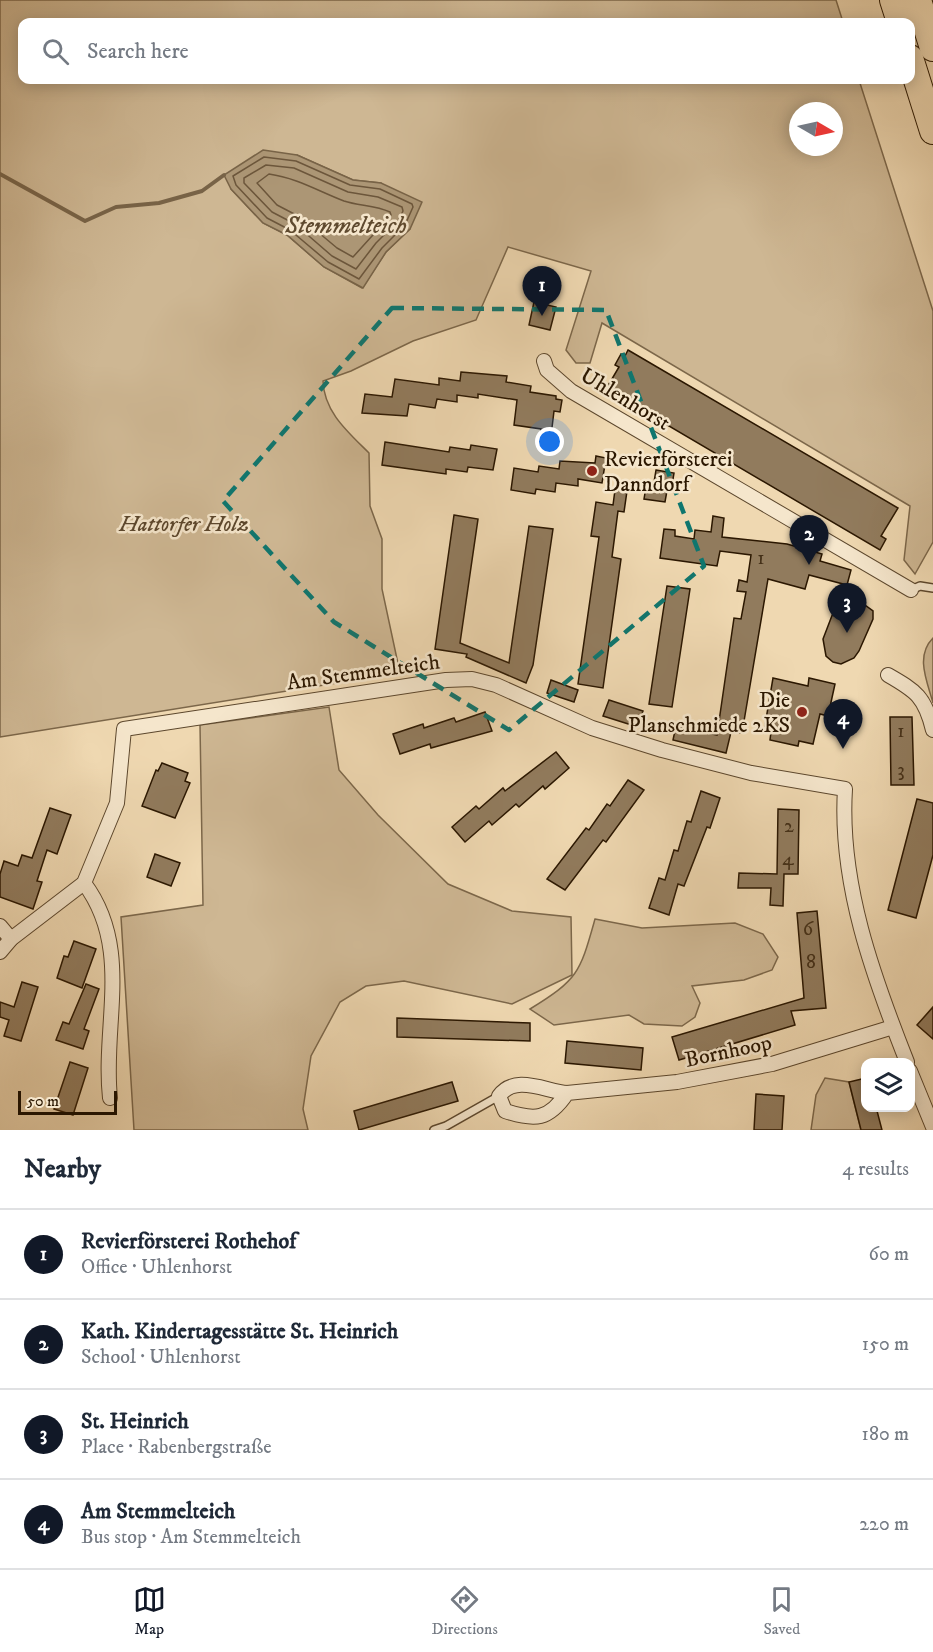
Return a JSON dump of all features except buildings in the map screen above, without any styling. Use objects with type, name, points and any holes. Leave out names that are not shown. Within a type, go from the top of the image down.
[{"type":"highway","points":[[893,0],[899,18]]},
{"type":"highway","points":[[918,0],[933,48]]},
{"type":"highway","points":[[915,74],[933,130]]},
{"type":"street","name":"Uhlenhorst","points":[[544,362],[547,370],[571,391],[911,590]]},
{"type":"street","points":[[888,675],[914,690],[924,703],[933,730]]},
{"type":"street","name":"Am Stemmelteich","points":[[84,883],[117,803],[124,729],[435,681],[472,679],[496,685],[592,728],[662,750],[751,773],[845,789],[846,855],[853,891],[861,928],[893,1027]]},
{"type":"street","points":[[0,952],[11,939],[84,883],[96,900],[107,926],[113,1010],[107,1070],[110,1098]]},
{"type":"street","points":[[0,926],[11,939]]},
{"type":"street","points":[[893,1027],[905,1058]]},
{"type":"street","name":"Bornhoop","points":[[499,1095],[505,1088],[515,1083],[567,1093],[677,1083],[772,1064],[893,1027]]},
{"type":"street","points":[[915,1083],[933,1127]]},
{"type":"street","points":[[499,1095],[500,1103],[505,1111],[523,1117],[540,1117],[556,1109],[567,1093]]},
{"type":"lane","points":[[911,590],[920,586],[933,588]]},
{"type":"lane","name":"Bornhoop","points":[[434,1130],[446,1126],[499,1095]]},
{"type":"highlighted area","points":[[392,308],[606,310],[704,566],[509,730],[334,622],[223,501]]},
{"type":"green space","name":"Hattorfer Holz","points":[[0,0],[836,0],[842,18],[18,18],[18,84],[860,84],[933,311],[933,542],[915,574],[904,560],[910,506],[602,323],[590,363],[576,363],[566,350],[591,271],[508,247],[476,320],[413,341],[351,371],[323,381],[324,392],[332,412],[369,453],[370,506],[382,539],[382,589],[400,673],[0,737]],"holes":[[[297,155],[353,180],[381,183],[410,229],[386,252],[362,288],[324,267],[287,235],[263,223],[231,189]]]},
{"type":"green space","points":[[933,638],[933,703],[924,661],[928,645]]},
{"type":"green space","points":[[329,707],[339,770],[378,815],[448,884],[512,911],[571,917],[572,975],[512,1004],[404,981],[366,986],[340,1002],[311,1056],[303,1109],[308,1130],[134,1130],[121,917],[203,905],[200,725]]},
{"type":"green space","points":[[595,919],[642,928],[735,923],[763,934],[778,957],[772,970],[744,980],[692,986],[700,1003],[695,1017],[682,1026],[644,1024],[629,1015],[554,1025],[530,1009],[559,990],[575,973],[581,963]]},
{"type":"green space","points":[[825,1078],[849,1082],[861,1130],[811,1130],[816,1095]]},
{"type":"water","name":"Stemmelteich","points":[[263,150],[297,155],[353,180],[381,183],[422,202],[410,229],[386,252],[363,288],[324,267],[287,235],[263,223],[231,189],[224,175]]},
{"type":"waterway","points":[[0,174],[85,221],[116,207],[159,203],[202,191],[224,175]]},
{"type":"place","name":"Revierförsterei Rothehof","points":[[542,316]]},
{"type":"place","name":"Revierförsterei Danndorf","points":[[592,471]]},
{"type":"place","name":"Kath. Kindertagesstätte St. Heinrich","points":[[809,565]]},
{"type":"place","name":"St. Heinrich","points":[[847,633]]},
{"type":"place","name":"Die Planschmiede 2KS","points":[[802,712]]},
{"type":"place","name":"Am Stemmelteich","points":[[843,749]]}]
